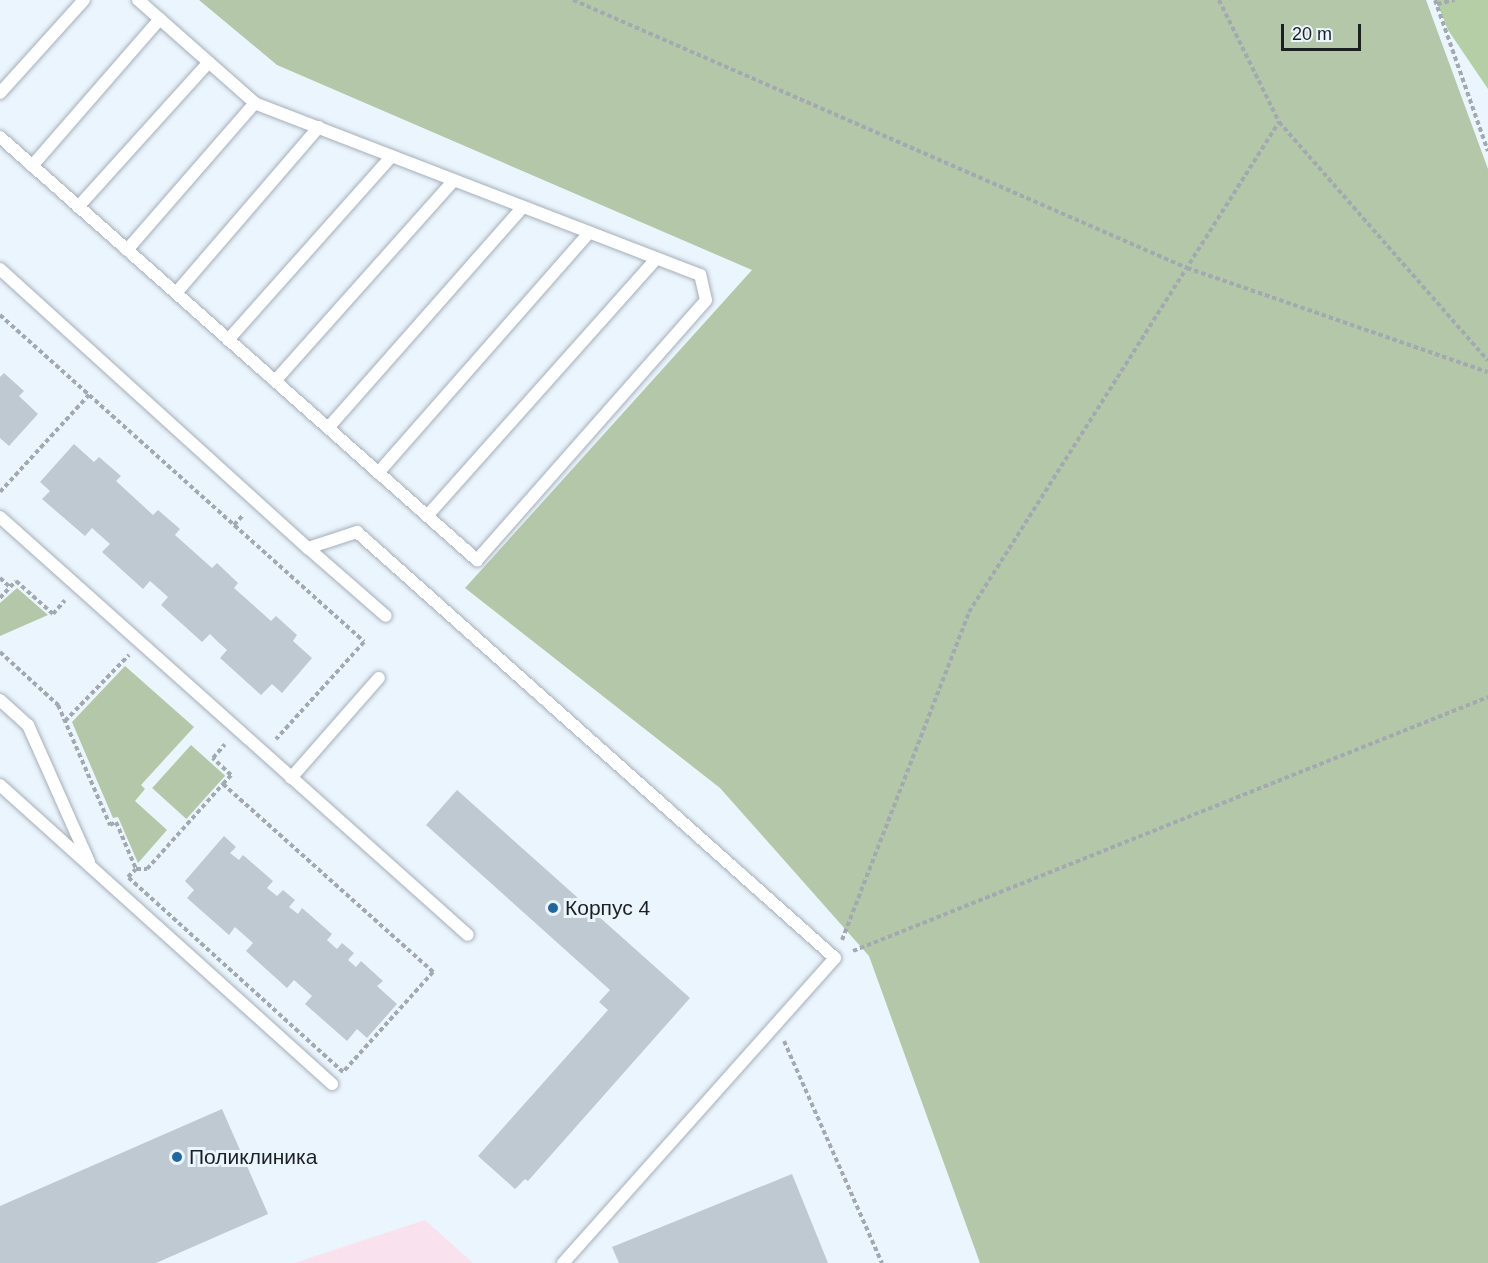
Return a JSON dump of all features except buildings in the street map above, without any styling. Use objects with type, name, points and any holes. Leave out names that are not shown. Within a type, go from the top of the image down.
[{"type":"lane","points":[[0,93],[84,0]]},
{"type":"lane","points":[[0,137],[477,560],[706,300],[700,275],[255,103],[138,0]]},
{"type":"lane","points":[[32,166],[160,19]]},
{"type":"lane","points":[[78,207],[209,62]]},
{"type":"lane","points":[[127,249],[255,103]]},
{"type":"lane","points":[[176,293],[319,128]]},
{"type":"lane","points":[[228,340],[392,156]]},
{"type":"lane","points":[[275,381],[454,180]]},
{"type":"lane","points":[[328,428],[523,207]]},
{"type":"lane","points":[[378,473],[589,233]]},
{"type":"lane","points":[[427,516],[656,259]]},
{"type":"lane","points":[[0,269],[386,616]]},
{"type":"lane","points":[[0,517],[468,935]]},
{"type":"lane","points":[[308,548],[357,532],[835,958],[562,1263]]},
{"type":"lane","points":[[291,778],[379,678]]},
{"type":"lane","points":[[0,700],[28,725],[92,868]]},
{"type":"lane","points":[[0,785],[332,1084]]},
{"type":"path","points":[[573,0],[1187,268],[1488,372]]},
{"type":"path","points":[[1219,0],[1280,122],[1488,361]]},
{"type":"path","points":[[1455,0],[1436,2],[1488,151]]},
{"type":"path","points":[[835,958],[969,612],[1280,122]]},
{"type":"path","points":[[0,315],[364,642],[272,743]]},
{"type":"path","points":[[0,492],[89,395]]},
{"type":"path","points":[[0,578],[10,587]]},
{"type":"path","points":[[0,598],[16,581],[53,614],[66,600],[74,606]]},
{"type":"path","points":[[65,721],[140,642]]},
{"type":"path","points":[[121,648],[138,663]]},
{"type":"path","points":[[0,652],[58,705],[110,825],[116,822],[136,868]]},
{"type":"path","points":[[835,958],[1488,698]]},
{"type":"path","points":[[136,868],[147,869],[231,775],[213,758],[226,743],[218,735]]},
{"type":"path","points":[[136,868],[128,878],[343,1072],[434,972],[223,784]]},
{"type":"path","points":[[776,1024],[882,1263]]},
{"type":"shaded area","points":[[425,1220],[473,1263],[294,1263]]},
{"type":"green space","points":[[199,0],[1426,0],[1488,169],[1488,1263],[980,1263],[869,956],[720,788],[465,588],[752,270],[277,65]]},
{"type":"green space","points":[[1436,0],[1488,0],[1488,89],[1448,30]]},
{"type":"green space","points":[[17,588],[48,615],[0,636],[0,603]]},
{"type":"green space","points":[[125,666],[194,727],[141,785],[145,789],[135,801],[167,830],[138,863],[118,817],[113,818],[72,722]]},
{"type":"green space","points":[[191,745],[225,776],[186,819],[152,788]]},
{"type":"place","name":"Корпус 4","points":[[553,908]]},
{"type":"place","name":"Поликлиника","points":[[177,1157]]}]
